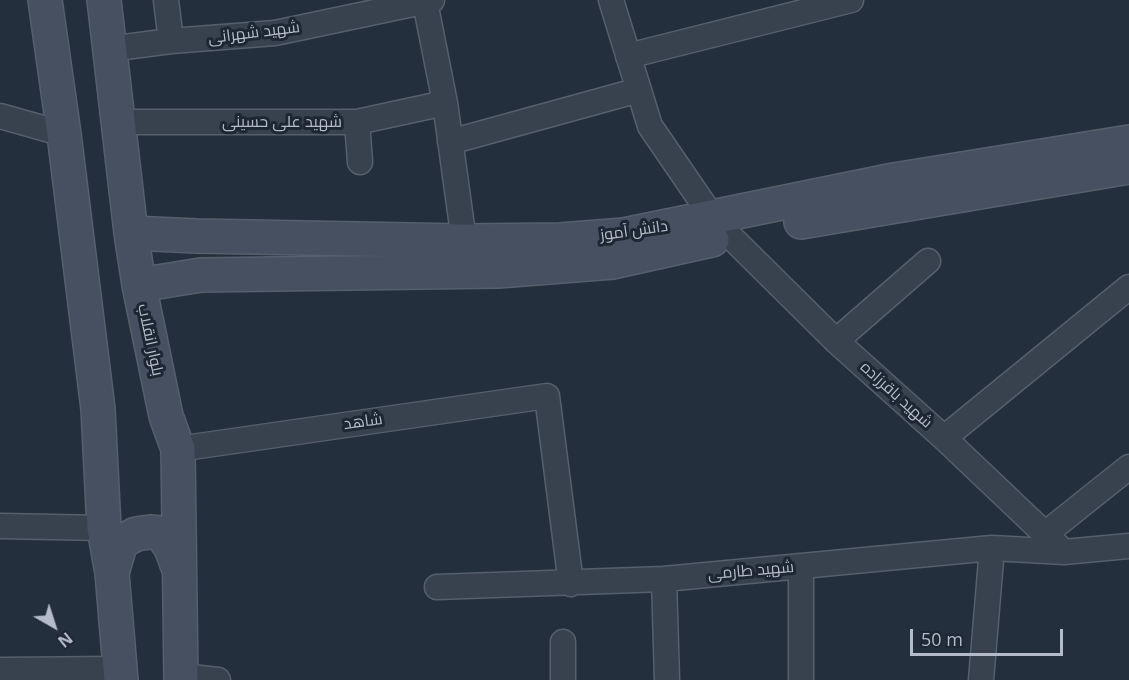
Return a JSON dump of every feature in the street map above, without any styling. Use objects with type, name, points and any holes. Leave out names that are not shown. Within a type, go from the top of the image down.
[{"type":"street","points":[[0,670],[120,674],[111,573],[104,528],[98,409],[45,0]]},
{"type":"street","name":"بلوار انقلاب","points":[[104,0],[130,233],[166,416],[178,449],[181,678]]},
{"type":"street","points":[[166,0],[171,41]]},
{"type":"street","name":"شهید باقرزاده","points":[[611,0],[650,126],[721,227],[836,341],[944,438],[1064,552]]},
{"type":"street","points":[[628,56],[851,0]]},
{"type":"street","points":[[429,1],[464,241]]},
{"type":"street","name":"شهید شهرانی","points":[[109,49],[171,41],[275,33],[374,6],[429,1]]},
{"type":"street","points":[[450,142],[639,90]]},
{"type":"street","name":"شهید علی حسینی","points":[[118,122],[357,122],[444,103]]},
{"type":"street","points":[[0,116],[64,134]]},
{"type":"street","points":[[357,122],[360,162]]},
{"type":"street","name":"دانش آموز","points":[[139,285],[201,275],[498,271],[613,262],[721,227],[894,180],[1129,142]]},
{"type":"street","name":"دانش آموز","points":[[130,233],[464,241],[560,240],[721,227],[856,212],[1129,167]]},
{"type":"street","points":[[197,236],[189,245],[186,253],[189,266],[201,275]]},
{"type":"street","points":[[836,341],[928,261]]},
{"type":"street","points":[[944,438],[1129,287]]},
{"type":"street","name":"شاهد","points":[[178,449],[547,396],[571,584]]},
{"type":"street","points":[[1046,534],[1129,467]]},
{"type":"street","points":[[0,526],[104,528]]},
{"type":"street","points":[[111,573],[121,542],[136,534],[150,532],[161,533],[171,548],[178,569]]},
{"type":"street","name":"شهید طارمی","points":[[437,587],[664,579],[992,548],[1064,552],[1129,546]]},
{"type":"street","points":[[981,680],[992,548]]},
{"type":"street","points":[[801,566],[801,680]]},
{"type":"street","points":[[664,579],[667,680]]},
{"type":"street","points":[[563,642],[563,680]]},
{"type":"street","points":[[181,678],[218,680]]}]
